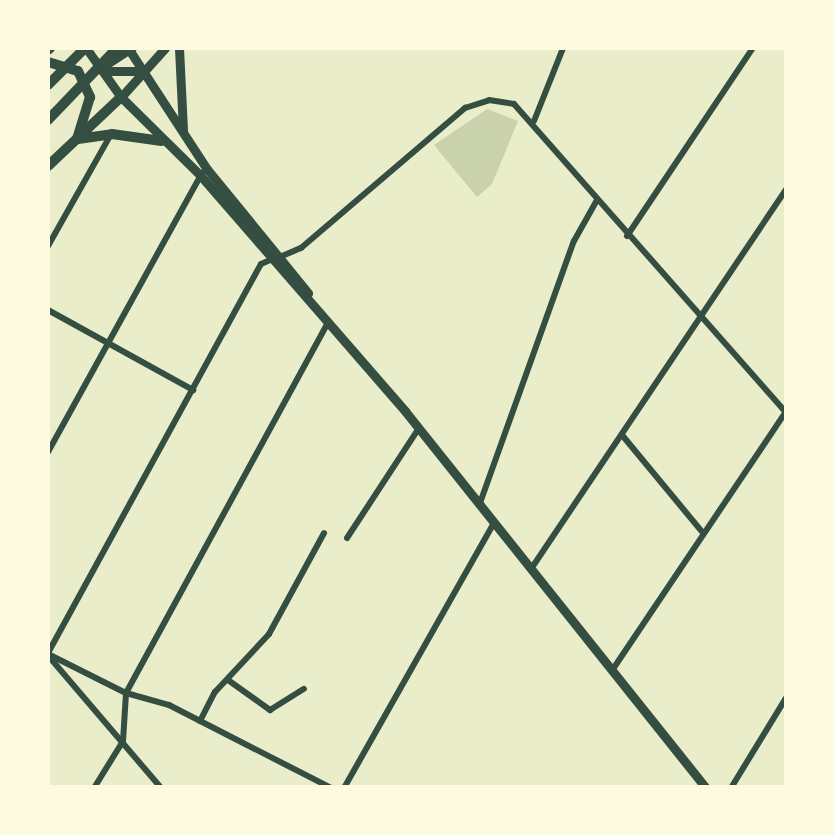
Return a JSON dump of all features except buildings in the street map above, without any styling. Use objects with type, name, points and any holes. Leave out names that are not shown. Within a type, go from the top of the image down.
[{"type":"highway","points":[[48,86],[85,48]]},
{"type":"highway","points":[[48,120],[95,63],[117,48]]},
{"type":"highway","points":[[95,63],[130,48]]},
{"type":"highway","points":[[48,62],[78,71],[90,96],[78,139]]},
{"type":"highway","points":[[48,166],[121,97]]},
{"type":"highway","points":[[78,139],[112,134],[162,141]]},
{"type":"main road","points":[[85,48],[121,97],[162,141],[204,172],[247,212],[314,304]]},
{"type":"main road","points":[[130,48],[227,209],[419,428],[706,788]]},
{"type":"main road","points":[[121,97],[165,48]]},
{"type":"main road","points":[[179,48],[183,132]]},
{"type":"main road","points":[[95,63],[110,70],[143,72]]},
{"type":"street","points":[[534,122],[563,48]]},
{"type":"street","points":[[626,236],[754,48]]},
{"type":"street","points":[[282,256],[300,248],[472,104],[514,104],[534,122],[626,236],[786,413],[613,669]]},
{"type":"street","points":[[48,246],[112,134]]},
{"type":"street","points":[[48,452],[204,172]]},
{"type":"street","points":[[531,569],[786,189]]},
{"type":"street","points":[[480,504],[574,241],[598,200]]},
{"type":"street","points":[[227,209],[247,212]]},
{"type":"street","points":[[48,654],[261,264],[270,260]]},
{"type":"street","points":[[48,310],[193,390]]},
{"type":"street","points":[[94,788],[123,742],[126,693],[329,321]]},
{"type":"street","points":[[347,538],[419,428]]},
{"type":"street","points":[[622,435],[704,534]]},
{"type":"street","points":[[344,788],[494,522]]},
{"type":"street","points":[[200,722],[228,680],[269,634],[324,533]]},
{"type":"street","points":[[48,654],[126,693],[200,722],[331,788]]},
{"type":"street","points":[[48,654],[161,788]]},
{"type":"street","points":[[228,680],[270,710],[304,688]]},
{"type":"street","points":[[732,788],[786,698]]},
{"type":"green space","points":[[487,109],[518,121],[492,184],[477,197],[434,145]]}]
